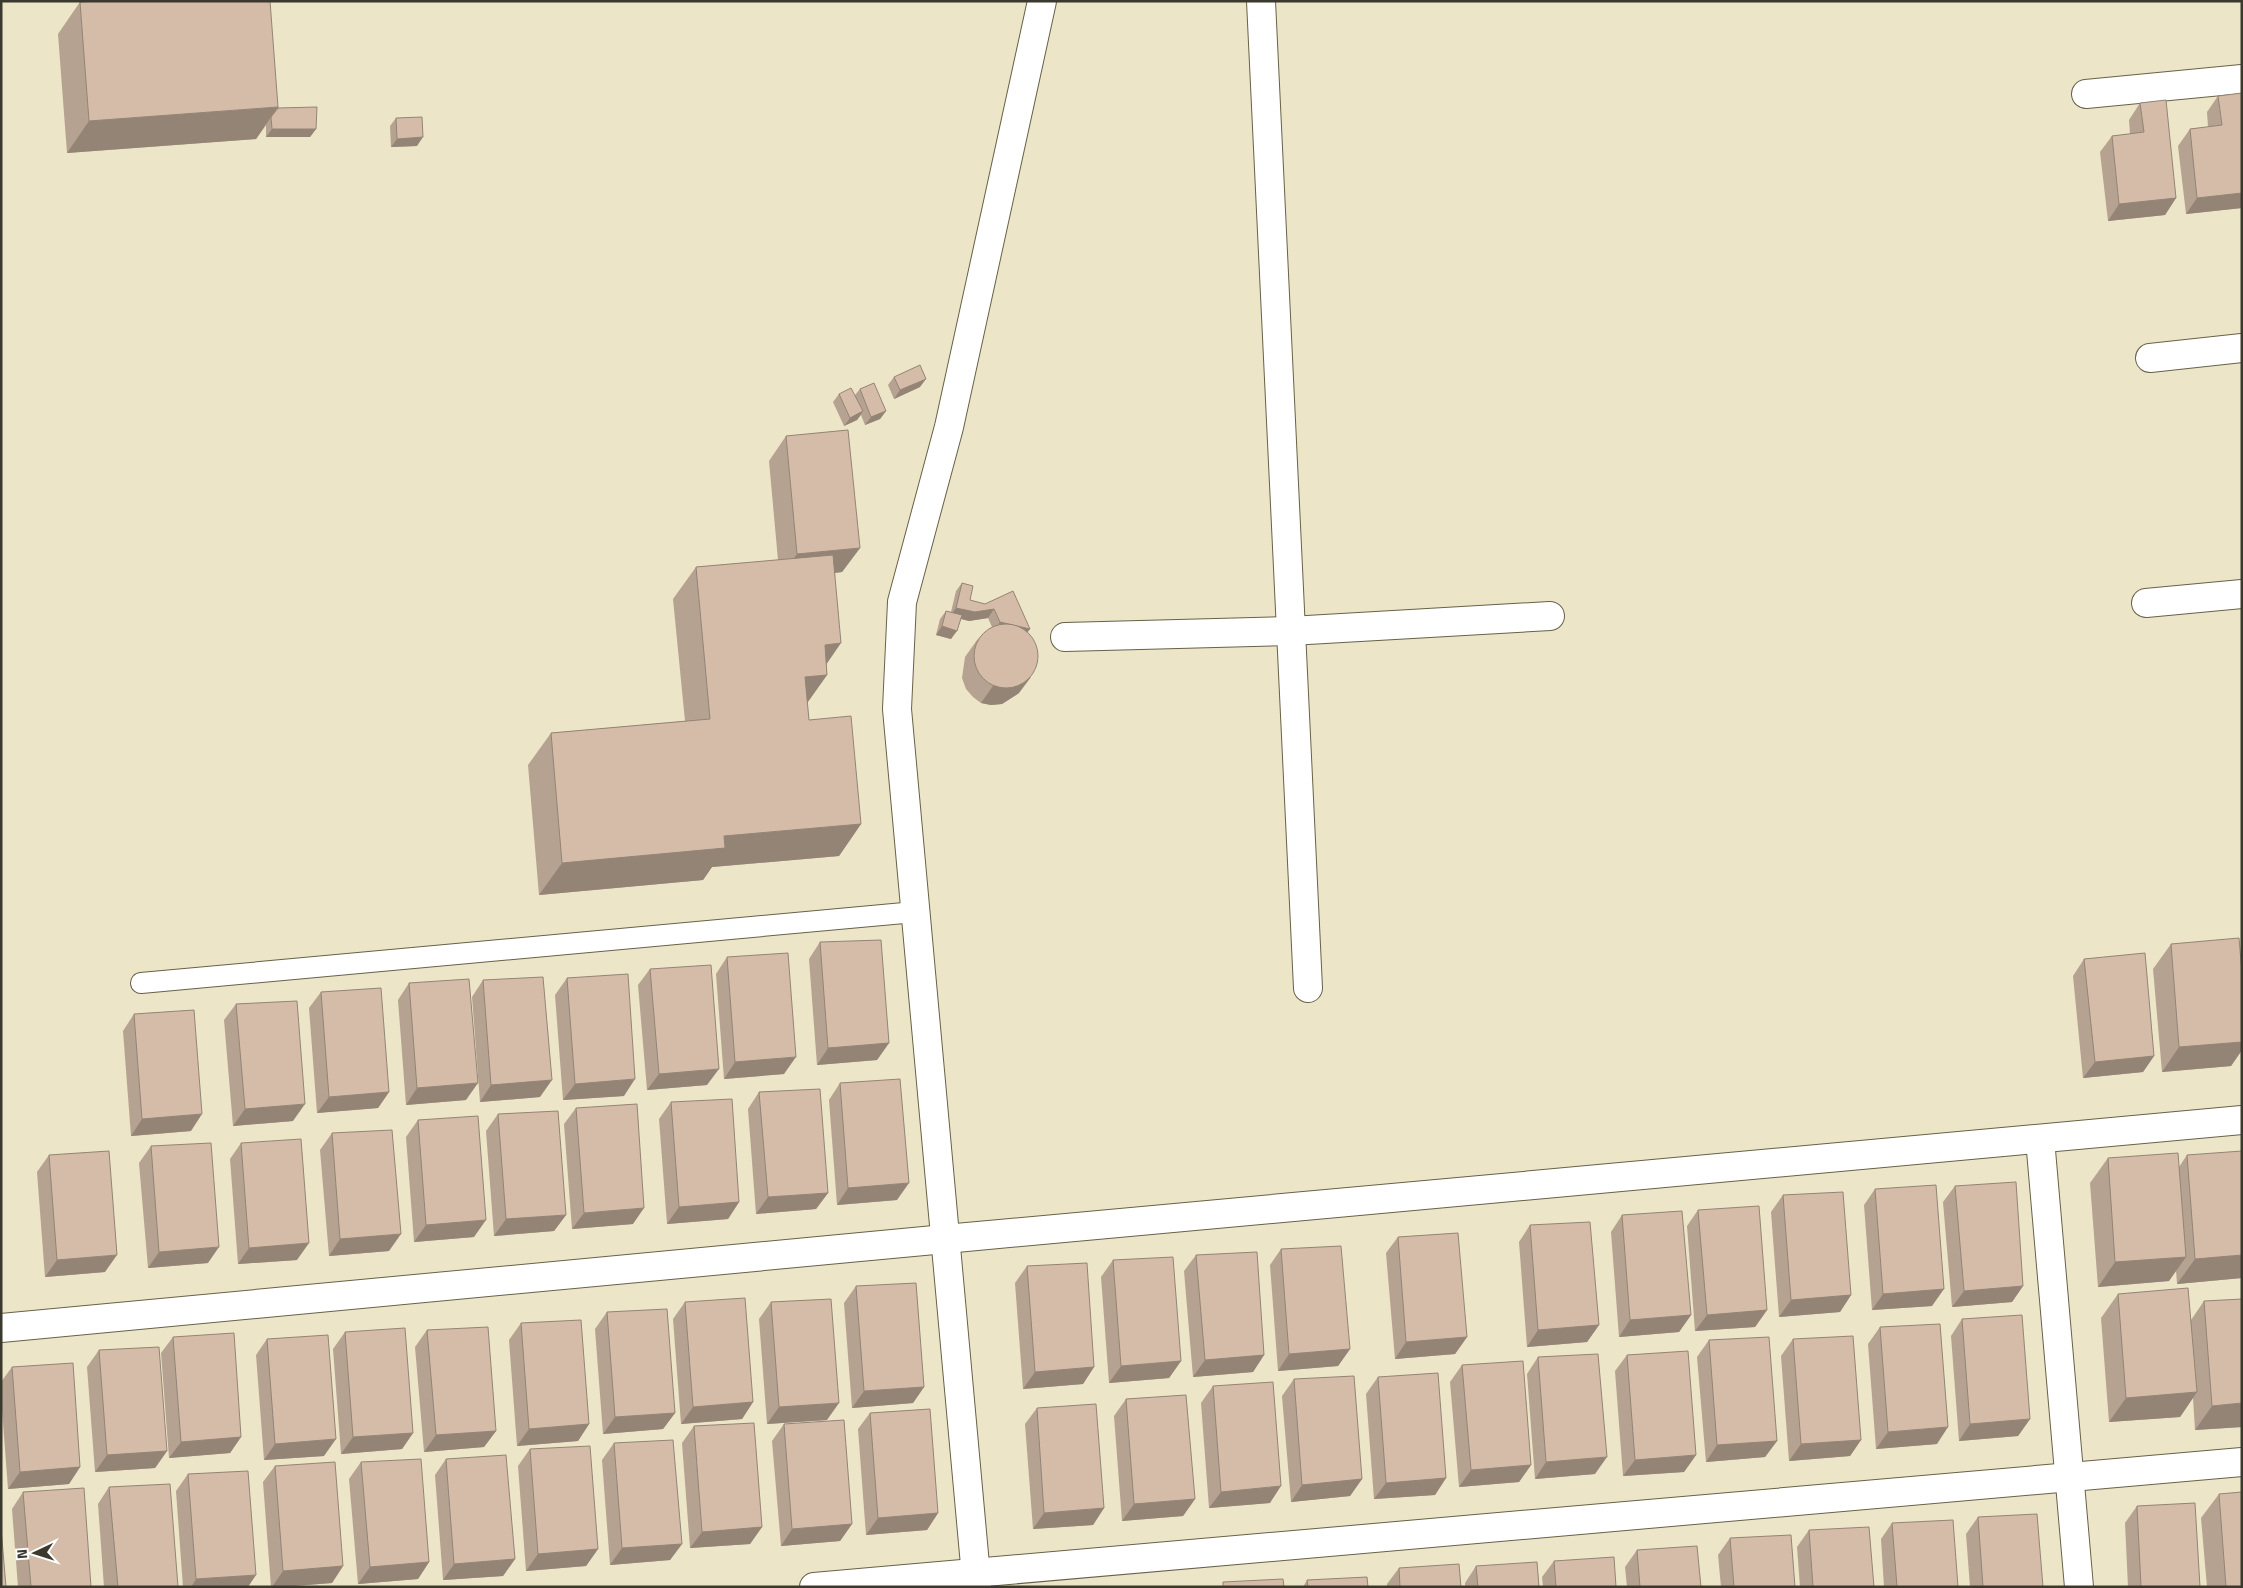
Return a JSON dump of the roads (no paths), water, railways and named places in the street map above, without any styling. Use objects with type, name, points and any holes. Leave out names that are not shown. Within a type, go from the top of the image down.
[{"type":"street","points":[[976,1580],[897,709],[902,602],[949,427],[1042,1]]},
{"type":"street","points":[[1261,1],[1308,988]]},
{"type":"street","points":[[2086,94],[2242,79]]},
{"type":"street","points":[[2150,358],[2242,348]]},
{"type":"street","points":[[2146,603],[2242,594]]},
{"type":"street","points":[[1065,637],[1290,631],[1550,616]]},
{"type":"street","points":[[1,1328],[2242,1120]]},
{"type":"street","points":[[2040,1139],[2078,1587]]},
{"type":"street","points":[[814,1587],[976,1580],[2070,1476],[2242,1462]]},
{"type":"lane","points":[[140,983],[915,912]]}]
